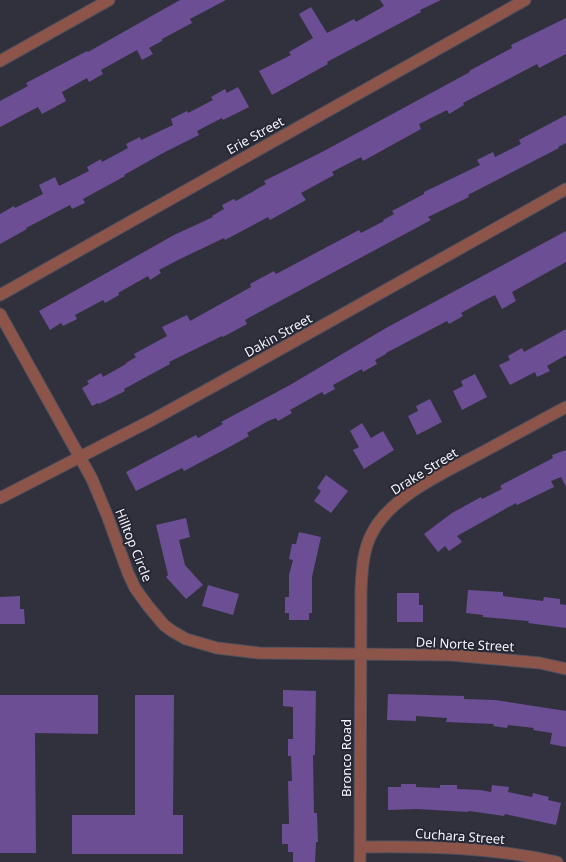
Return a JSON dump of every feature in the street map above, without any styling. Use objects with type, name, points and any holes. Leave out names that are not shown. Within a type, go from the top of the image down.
[{"type":"street","points":[[0,61],[109,0]]},
{"type":"street","name":"Erie Street","points":[[0,295],[525,0]]},
{"type":"street","name":"Dakin Street","points":[[0,498],[152,420],[566,189]]},
{"type":"street","name":"Hilltop Circle","points":[[0,314],[92,479],[135,588],[164,624],[172,631],[186,639],[217,648],[259,654],[361,654]]},
{"type":"street","name":"Drake Street","points":[[361,654],[362,567],[372,532],[380,520],[394,506],[411,493],[443,473],[566,407]]},
{"type":"street","name":"Del Norte Street","points":[[361,654],[471,656],[540,664],[566,669]]},
{"type":"street","name":"Bronco Road","points":[[360,862],[361,654]]},
{"type":"street","name":"Cuchara Street","points":[[360,847],[446,847],[511,853],[557,862]]},
{"type":"building","points":[[180,0],[226,0],[190,19],[192,23],[162,39],[162,41],[149,48],[153,54],[142,60],[137,50],[101,70],[103,74],[89,82],[87,78],[62,92],[66,101],[42,114],[38,107],[0,127],[0,101],[28,86],[26,83],[87,51],[88,52]]},
{"type":"building","points":[[380,0],[441,0],[420,10],[421,12],[327,62],[328,64],[272,95],[259,71],[291,55],[289,52],[313,38],[299,14],[311,7],[327,33],[354,19],[356,22],[384,6]]},
{"type":"building","points":[[566,18],[566,54],[539,68],[537,64],[463,103],[464,105],[449,114],[447,110],[419,124],[421,129],[363,161],[361,157],[332,172],[334,175],[301,193],[306,200],[270,220],[268,217],[225,240],[224,238],[178,260],[159,270],[161,273],[150,280],[148,276],[118,293],[119,295],[105,303],[103,300],[75,315],[77,319],[63,326],[61,323],[50,330],[39,311],[174,235],[213,217],[212,216],[224,209],[222,205],[234,199],[236,201],[266,184],[264,181],[322,152],[470,72],[469,71],[512,48],[511,45]]},
{"type":"building","points":[[238,87],[249,107],[223,120],[222,118],[197,131],[199,135],[163,153],[83,199],[85,203],[72,209],[70,205],[26,228],[27,229],[0,244],[0,214],[14,206],[15,208],[43,194],[39,185],[55,177],[59,186],[89,171],[87,167],[101,159],[102,162],[128,148],[126,144],[140,137],[141,140],[173,125],[171,119],[187,111],[188,113],[213,100],[211,97],[225,89],[227,93]]},
{"type":"building","points":[[566,115],[566,143],[558,147],[559,148],[468,195],[469,197],[428,217],[431,220],[245,320],[247,324],[169,362],[170,364],[124,389],[125,391],[92,406],[82,388],[89,384],[87,381],[101,373],[103,377],[136,357],[134,354],[167,336],[162,327],[187,315],[190,321],[251,287],[250,284],[274,271],[276,274],[359,230],[361,233],[384,221],[383,220],[394,214],[392,211],[424,194],[424,192],[480,165],[477,160],[493,152],[495,157],[521,144],[519,140]]},
{"type":"building","points":[[566,231],[566,262],[512,292],[516,301],[502,309],[495,295],[483,301],[461,313],[463,316],[449,324],[447,321],[386,353],[375,360],[377,364],[363,372],[362,369],[333,385],[335,389],[324,395],[322,392],[290,410],[292,413],[278,421],[276,418],[268,421],[247,433],[249,436],[235,444],[184,471],[182,468],[136,491],[126,472],[196,435],[198,438],[223,424],[221,422],[290,385],[386,328]]},
{"type":"building","points":[[566,329],[566,355],[547,366],[550,371],[537,377],[535,372],[510,385],[499,365],[510,360],[508,356],[522,348],[524,352]]},
{"type":"building","points":[[475,374],[487,397],[462,410],[453,391],[463,386],[461,381]]},
{"type":"building","points":[[430,399],[442,422],[417,435],[408,416],[418,411],[416,406]]},
{"type":"building","points":[[362,423],[371,438],[383,431],[394,450],[364,469],[353,450],[359,447],[350,431]]},
{"type":"building","points":[[566,450],[566,487],[561,477],[551,481],[554,487],[517,505],[516,503],[457,536],[462,542],[449,551],[445,546],[438,552],[424,534],[452,513],[481,497],[482,499],[502,489],[500,486],[553,458],[552,455]]},
{"type":"building","points":[[326,475],[348,491],[331,513],[314,501],[321,491],[317,488]]},
{"type":"building","points":[[186,518],[190,537],[179,540],[185,565],[203,585],[186,599],[166,577],[168,575],[156,525]]},
{"type":"building","points":[[299,532],[321,537],[312,577],[312,613],[309,613],[309,620],[289,620],[289,613],[285,613],[285,597],[289,597],[289,575],[293,560],[289,559],[292,544],[296,544]]},
{"type":"building","points":[[208,585],[239,594],[233,615],[202,606]]},
{"type":"building","points":[[468,590],[503,592],[503,596],[543,601],[544,597],[560,599],[560,604],[566,605],[566,628],[528,623],[529,621],[483,617],[483,615],[466,613]]},
{"type":"building","points":[[397,593],[419,593],[419,605],[423,605],[423,622],[397,622]]},
{"type":"building","points":[[20,596],[20,609],[24,609],[25,624],[0,624],[0,597]]},
{"type":"building","points":[[283,690],[316,691],[315,755],[313,755],[314,813],[317,813],[318,842],[316,842],[315,862],[293,862],[293,852],[288,852],[288,844],[282,844],[282,824],[289,824],[288,781],[292,781],[291,756],[288,756],[288,739],[293,739],[293,707],[283,706]]},
{"type":"building","points":[[388,694],[464,696],[464,699],[495,700],[566,711],[566,747],[550,744],[552,733],[533,730],[534,728],[508,725],[507,728],[493,726],[494,724],[446,722],[447,718],[416,716],[416,721],[387,720]]},
{"type":"building","points":[[0,695],[98,695],[98,734],[35,733],[36,853],[0,853]]},
{"type":"building","points":[[135,695],[174,695],[173,815],[183,815],[183,854],[72,854],[72,815],[135,815]]},
{"type":"building","points":[[401,784],[416,784],[416,787],[440,788],[440,785],[457,785],[457,789],[491,792],[492,785],[509,787],[508,792],[532,797],[533,793],[549,797],[548,800],[561,803],[556,825],[505,814],[504,816],[469,811],[417,809],[388,810],[388,787],[401,787]]}]
